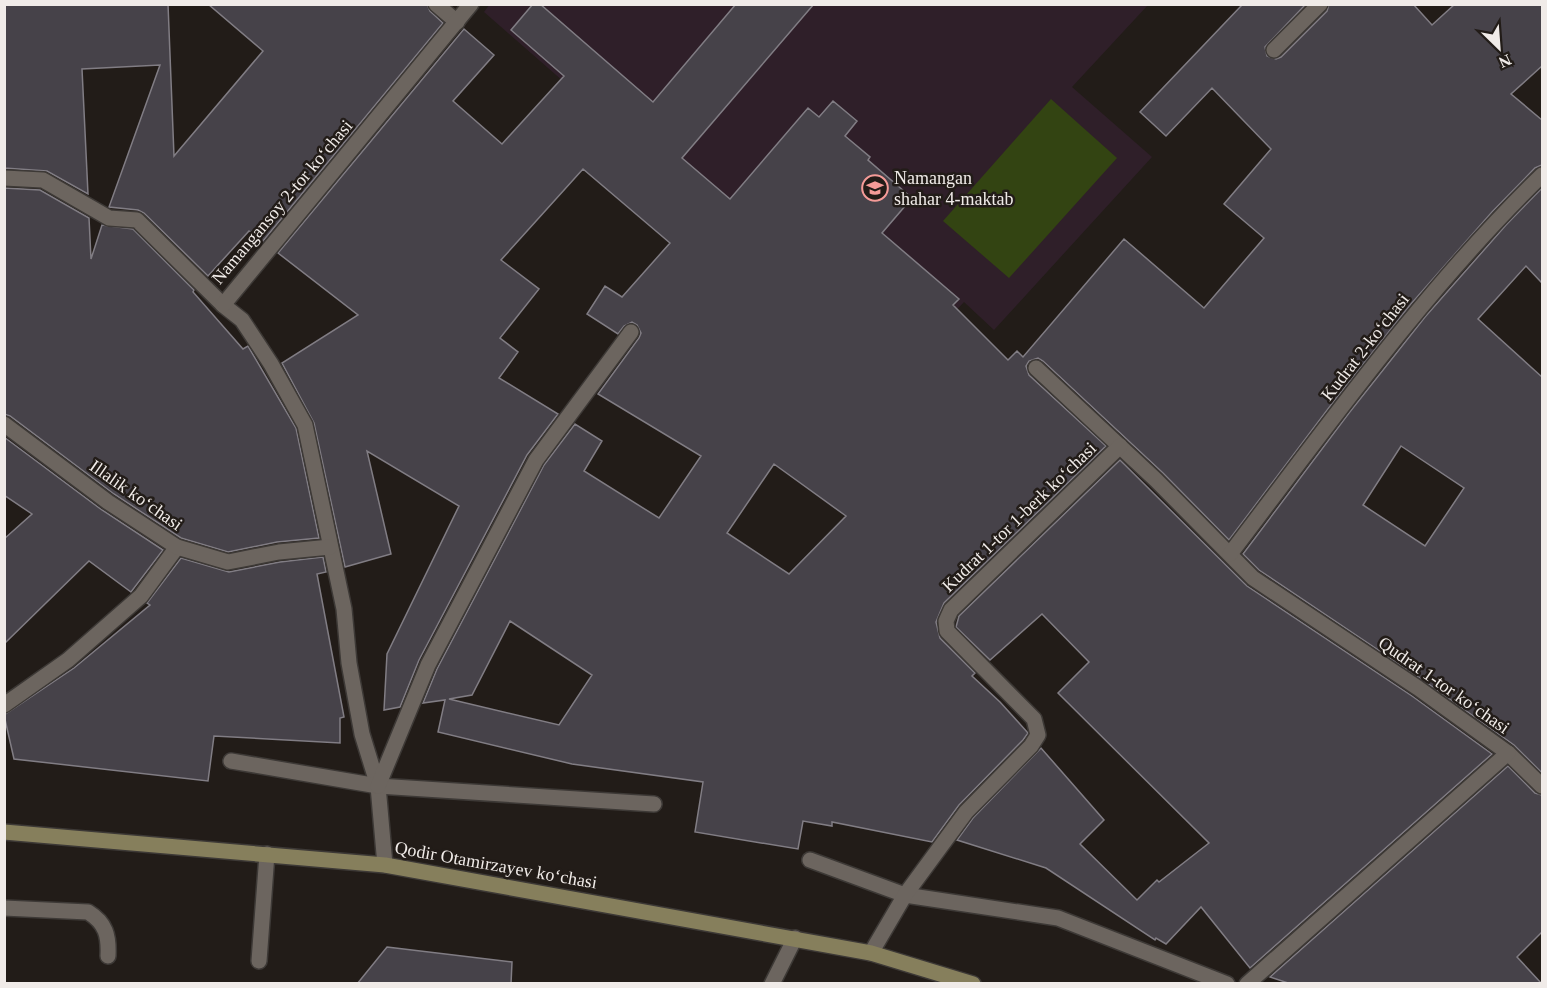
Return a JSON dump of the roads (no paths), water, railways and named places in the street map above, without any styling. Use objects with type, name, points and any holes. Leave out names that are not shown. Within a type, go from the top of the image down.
[{"type":"main road","name":"Qodir Otamirzayev koʻchasi","points":[[4,832],[385,865],[871,953],[973,984]]},
{"type":"street","points":[[436,4],[457,22]]},
{"type":"street","name":"Namangansoy 2-tor koʻchasi","points":[[385,865],[378,786],[362,734],[349,663],[344,609],[305,424],[272,364],[242,320],[223,305],[471,4]]},
{"type":"street","points":[[1274,50],[1320,4]]},
{"type":"street","name":"Kudrat 2-koʻchasi","points":[[1230,554],[1408,320],[1516,200],[1542,175]]},
{"type":"street","points":[[4,178],[43,180],[109,218],[137,220],[223,305]]},
{"type":"street","name":"Namangansoy 2-tor koʻchasi","points":[[378,786],[428,665],[536,460],[631,332]]},
{"type":"street","name":"Qudrat 1-tor koʻchasi","points":[[1036,368],[1120,446],[1253,578],[1418,688],[1509,753],[1247,984]]},
{"type":"street","name":"Illalik koʻchasi","points":[[4,424],[108,502],[177,547],[228,562],[279,552],[330,547]]},
{"type":"street","name":"Kudrat 1-tor 1-berk koʻchasi","points":[[871,953],[905,895],[966,812],[1031,746],[1038,735],[1034,719],[947,631],[948,615],[1120,446]]},
{"type":"street","points":[[4,705],[68,660],[141,596],[177,547]]},
{"type":"street","points":[[1509,753],[1542,786]]},
{"type":"street","points":[[231,760],[378,786],[654,804]]},
{"type":"street","points":[[259,961],[267,854]]},
{"type":"street","points":[[810,860],[905,895],[1058,918],[1227,984]]},
{"type":"street","points":[[4,908],[88,912],[99,918],[106,927],[109,943],[108,956]]},
{"type":"street","points":[[772,984],[795,938]]},
{"type":"place","name":"Namangan shahar 4-maktab","points":[[875,188]]}]
